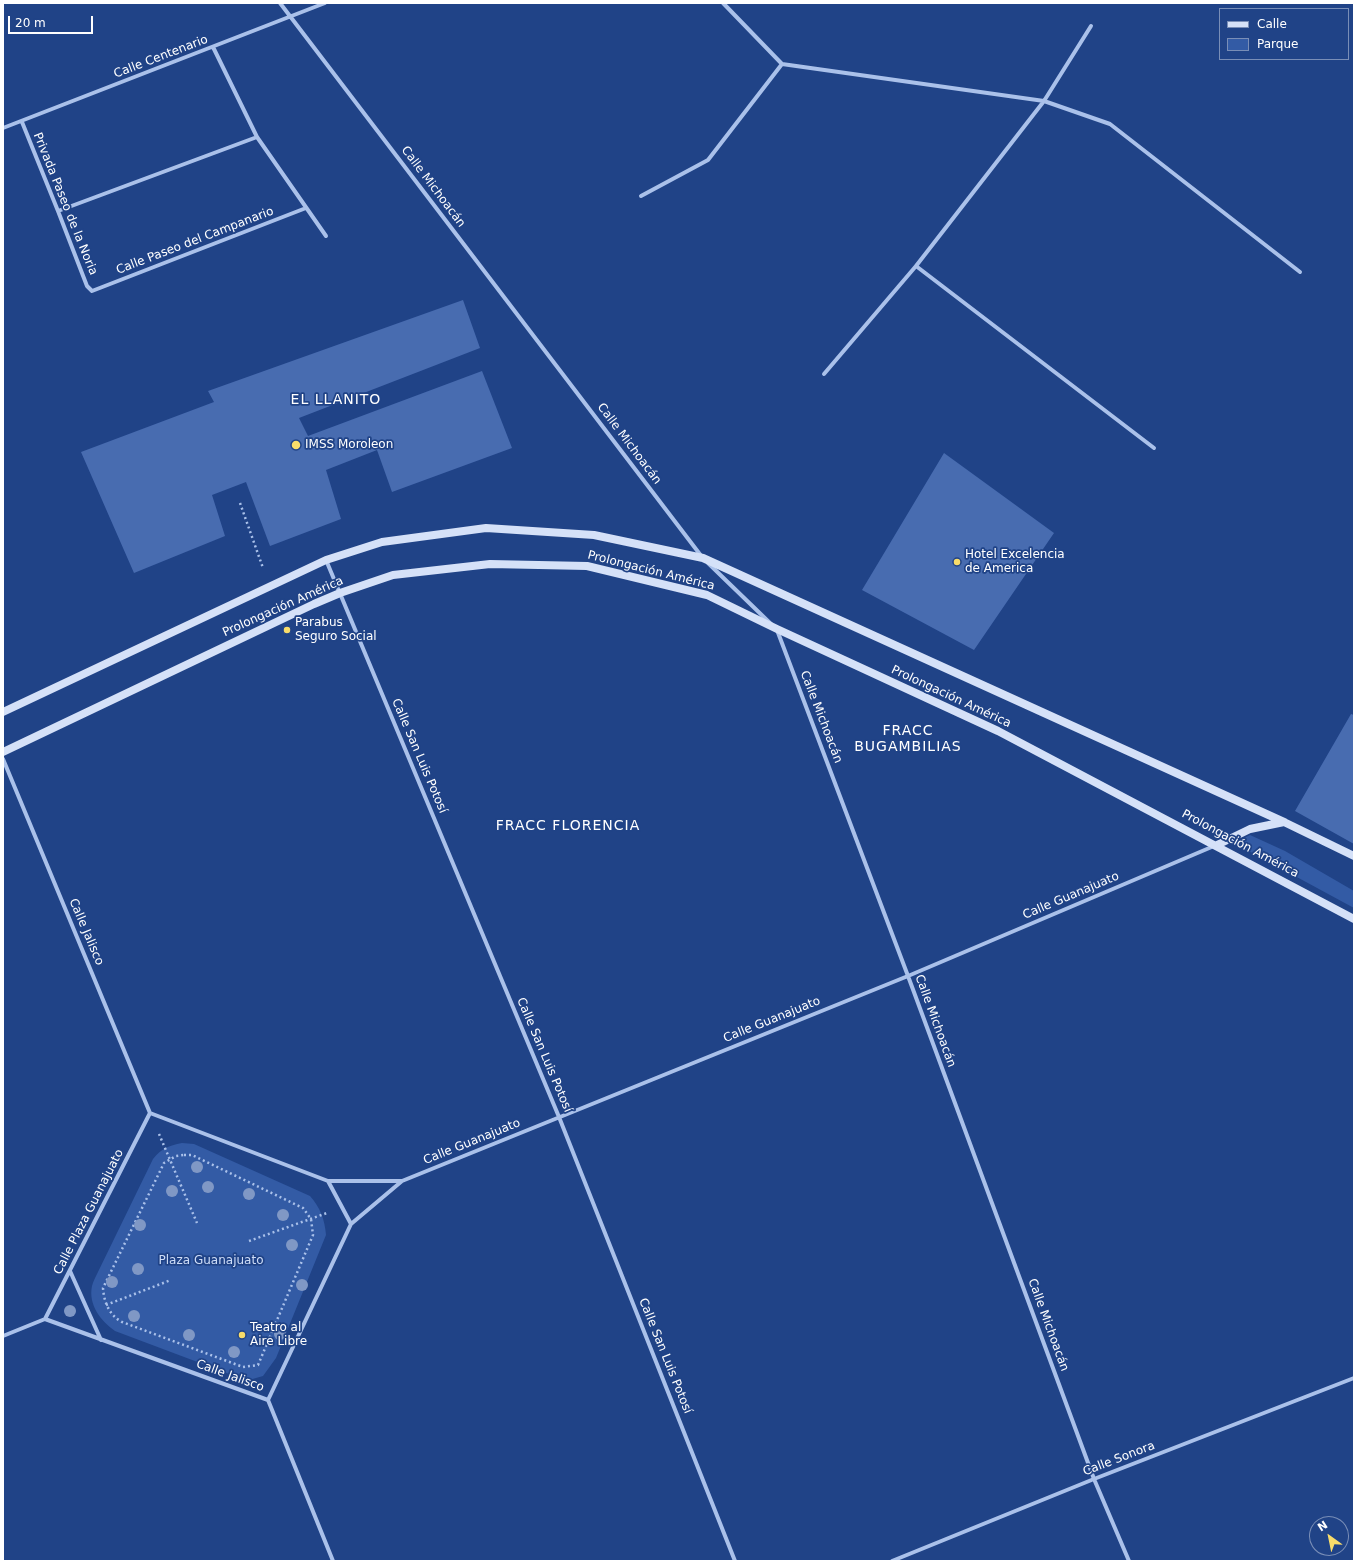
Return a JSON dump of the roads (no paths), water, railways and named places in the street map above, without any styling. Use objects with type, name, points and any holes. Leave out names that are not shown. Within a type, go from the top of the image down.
[{"type":"street","name":"Calle Michoacán","points":[[280,3],[703,558],[776,629],[908,976],[1094,1480],[1129,1561]]},
{"type":"street","name":"Calle Centenario","points":[[3,128],[22,122],[325,3]]},
{"type":"street","points":[[723,3],[782,64],[1044,101],[1110,124],[1300,272]]},
{"type":"street","points":[[824,374],[916,266],[1044,101],[1091,26]]},
{"type":"street","points":[[213,47],[257,136],[326,236]]},
{"type":"street","points":[[641,196],[708,160],[782,64]]},
{"type":"street","name":"Privada Paseo de la Noria","points":[[22,122],[87,286],[92,291]]},
{"type":"street","points":[[58,211],[257,136]]},
{"type":"street","name":"Calle Paseo del Campanario","points":[[92,291],[306,208]]},
{"type":"street","points":[[916,266],[1154,448]]},
{"type":"street","name":"Prolongación América","points":[[3,712],[326,560],[382,542],[486,528],[594,535],[703,558],[1284,822],[1354,856]]},
{"type":"street","name":"Calle San Luis Potosí","points":[[326,560],[559,1117],[735,1561]]},
{"type":"street","name":"Prolongación América","points":[[3,752],[340,593],[394,575],[490,564],[587,566],[707,595],[776,629],[998,731],[1217,845],[1354,919]]},
{"type":"street","name":"Calle Jalisco","points":[[3,759],[150,1113]]},
{"type":"street","points":[[1217,845],[1250,829],[1284,822]]},
{"type":"street","name":"Calle Guanajuato","points":[[328,1181],[402,1181],[908,976],[1217,845]]},
{"type":"street","points":[[150,1113],[328,1181],[351,1224]]},
{"type":"street","name":"Calle Plaza Guanajuato","points":[[45,1319],[150,1113]]},
{"type":"street","points":[[268,1400],[351,1224],[402,1181]]},
{"type":"street","points":[[70,1271],[101,1340]]},
{"type":"street","points":[[3,1336],[45,1319]]},
{"type":"street","name":"Calle Jalisco","points":[[45,1319],[268,1400],[333,1561]]},
{"type":"street","name":"Calle Sonora","points":[[892,1561],[1354,1378]]},
{"type":"place","name":"IMSS Moroleon","points":[[296,445]]},
{"type":"place","name":"Hotel Excelencia de America","points":[[957,562]]},
{"type":"place","name":"Parabus Seguro Social","points":[[287,630]]},
{"type":"place","name":"Teatro al Aire Libre","points":[[242,1335]]},
{"type":"district","name":"EL LLANITO","points":[[336,400]]},
{"type":"district","name":"FRACC BUGAMBILIAS","points":[[908,740]]},
{"type":"district","name":"FRACC FLORENCIA","points":[[568,826]]},
{"type":"park label","name":"Plaza Guanajuato","points":[[211,1261]]}]
